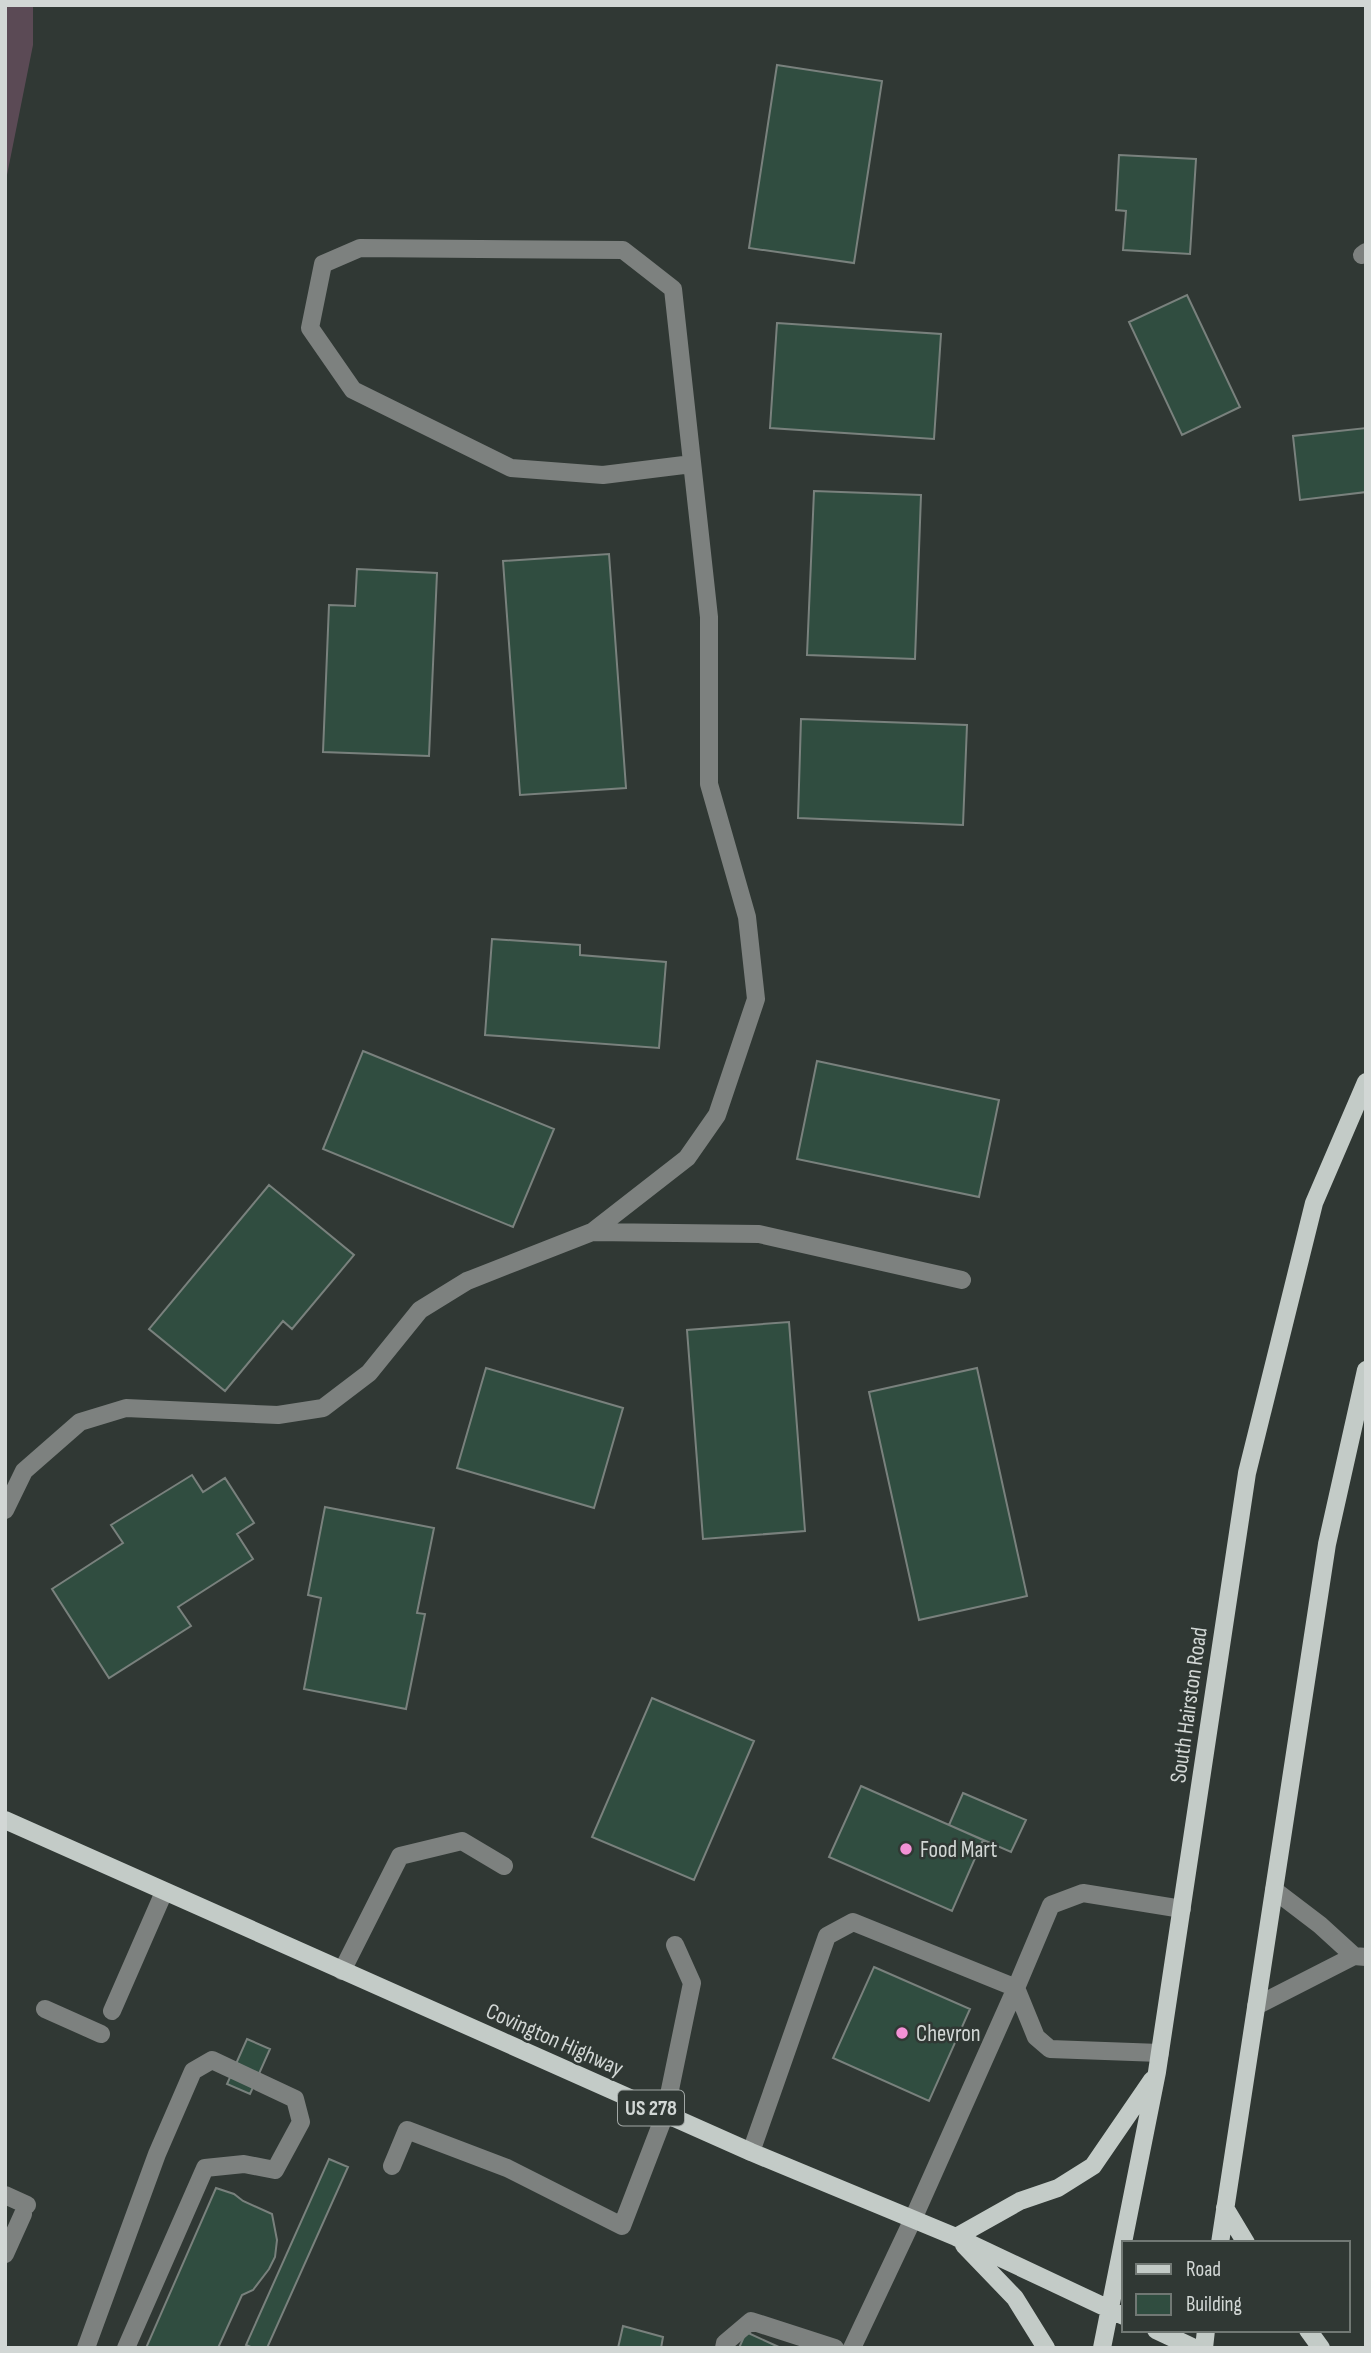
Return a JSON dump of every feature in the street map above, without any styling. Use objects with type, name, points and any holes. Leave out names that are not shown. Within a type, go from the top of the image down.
[{"type":"main road","name":"South Hairston Road","points":[[1128,2241],[1160,2053],[1247,1473],[1314,1203],[1366,1082]]},
{"type":"main road","points":[[1220,2241],[1327,1544],[1366,1370]]},
{"type":"main road","name":"Covington Highway","points":[[5,1821],[751,2152],[956,2237],[1116,2312]]},
{"type":"main road","points":[[1046,2348],[1014,2298],[956,2237],[1020,2201],[1058,2188],[1093,2166],[1157,2072]]},
{"type":"main road","points":[[1225,2208],[1245,2241]]},
{"type":"main road","name":"South Hairston Road","points":[[1102,2348],[1116,2312],[1122,2277]]},
{"type":"main road","points":[[1160,2332],[1194,2348]]},
{"type":"main road","points":[[1309,2332],[1321,2348]]},
{"type":"street","points":[[5,1510],[24,1471],[80,1422],[126,1408],[278,1415],[323,1408],[369,1373],[421,1310],[467,1281],[592,1232],[687,1158],[718,1115],[756,999],[747,917],[709,785],[709,617],[673,289],[623,250],[360,248],[323,264],[310,328],[353,390],[511,468],[603,475],[692,464]]},
{"type":"street","points":[[592,1232],[759,1234],[962,1280]]},
{"type":"street","points":[[342,1971],[400,1856],[462,1841],[504,1866]]},
{"type":"street","points":[[1256,2006],[1360,1957],[1274,1890]]},
{"type":"street","points":[[112,2011],[164,1892]]},
{"type":"street","points":[[852,2348],[913,2219],[1051,1905],[1083,1893],[1182,1909]]},
{"type":"street","points":[[751,2152],[827,1936],[853,1922],[1016,1988],[1036,2037],[1050,2049],[1160,2053]]},
{"type":"street","points":[[392,2166],[407,2130],[507,2168],[622,2226],[665,2114],[692,1983],[675,1945]]},
{"type":"street","points":[[45,2009],[101,2035]]},
{"type":"street","points":[[86,2348],[157,2154],[193,2071],[212,2060],[295,2099],[301,2122],[275,2170],[244,2164],[205,2168],[126,2348]]},
{"type":"street","points":[[5,2195],[25,2210],[5,2254]]},
{"type":"street","points":[[724,2348],[725,2343],[751,2321],[835,2348]]},
{"type":"shaded area","points":[[5,5],[33,5],[33,45],[5,185]]},
{"type":"building","points":[[777,65],[882,81],[854,263],[749,248]]},
{"type":"building","points":[[1119,155],[1196,159],[1190,254],[1123,250],[1126,211],[1116,210]]},
{"type":"building","points":[[1187,295],[1240,407],[1182,435],[1129,322]]},
{"type":"building","points":[[777,323],[941,334],[934,439],[770,428]]},
{"type":"building","points":[[1366,428],[1366,492],[1300,500],[1293,436]]},
{"type":"building","points":[[814,491],[921,495],[915,659],[807,655]]},
{"type":"building","points":[[609,554],[626,788],[520,795],[503,561]]},
{"type":"building","points":[[357,569],[437,573],[429,756],[323,752],[329,605],[355,606]]},
{"type":"building","points":[[801,719],[967,725],[963,825],[798,818]]},
{"type":"building","points":[[492,939],[580,945],[580,955],[666,962],[659,1048],[485,1035]]},
{"type":"building","points":[[363,1051],[554,1129],[513,1227],[323,1149]]},
{"type":"building","points":[[817,1061],[999,1100],[979,1197],[797,1159]]},
{"type":"building","points":[[269,1185],[354,1255],[292,1329],[283,1321],[225,1391],[149,1329]]},
{"type":"building","points":[[789,1322],[805,1531],[703,1539],[687,1330]]},
{"type":"building","points":[[486,1368],[623,1408],[594,1508],[457,1468]]},
{"type":"building","points":[[977,1368],[1027,1596],[919,1620],[869,1392]]},
{"type":"building","points":[[192,1475],[203,1492],[225,1478],[254,1523],[237,1534],[253,1559],[178,1607],[191,1626],[109,1678],[52,1589],[123,1543],[111,1525]]},
{"type":"building","points":[[325,1507],[434,1528],[417,1613],[425,1614],[406,1709],[304,1689],[321,1598],[308,1595]]},
{"type":"building","points":[[652,1698],[754,1741],[694,1880],[592,1837]]},
{"type":"building","name":"Food Mart","points":[[861,1786],[983,1840],[952,1911],[829,1857]]},
{"type":"building","points":[[963,1793],[1026,1820],[1011,1852],[949,1825]]},
{"type":"building","name":"Chevron","points":[[874,1967],[970,2009],[929,2101],[833,2058]]},
{"type":"building","points":[[247,2039],[270,2049],[250,2094],[227,2084]]},
{"type":"building","points":[[329,2159],[348,2167],[267,2348],[253,2348],[246,2345]]},
{"type":"building","points":[[216,2188],[234,2194],[272,2214],[277,2240],[275,2257],[253,2290],[242,2295],[218,2348],[146,2348]]},
{"type":"building","points":[[623,2326],[663,2337],[661,2348],[618,2348]]},
{"type":"building","points":[[746,2332],[781,2348],[739,2348]]},
{"type":"place","name":"Food Mart","points":[[906,1849]]},
{"type":"place","name":"Chevron","points":[[902,2033]]}]
